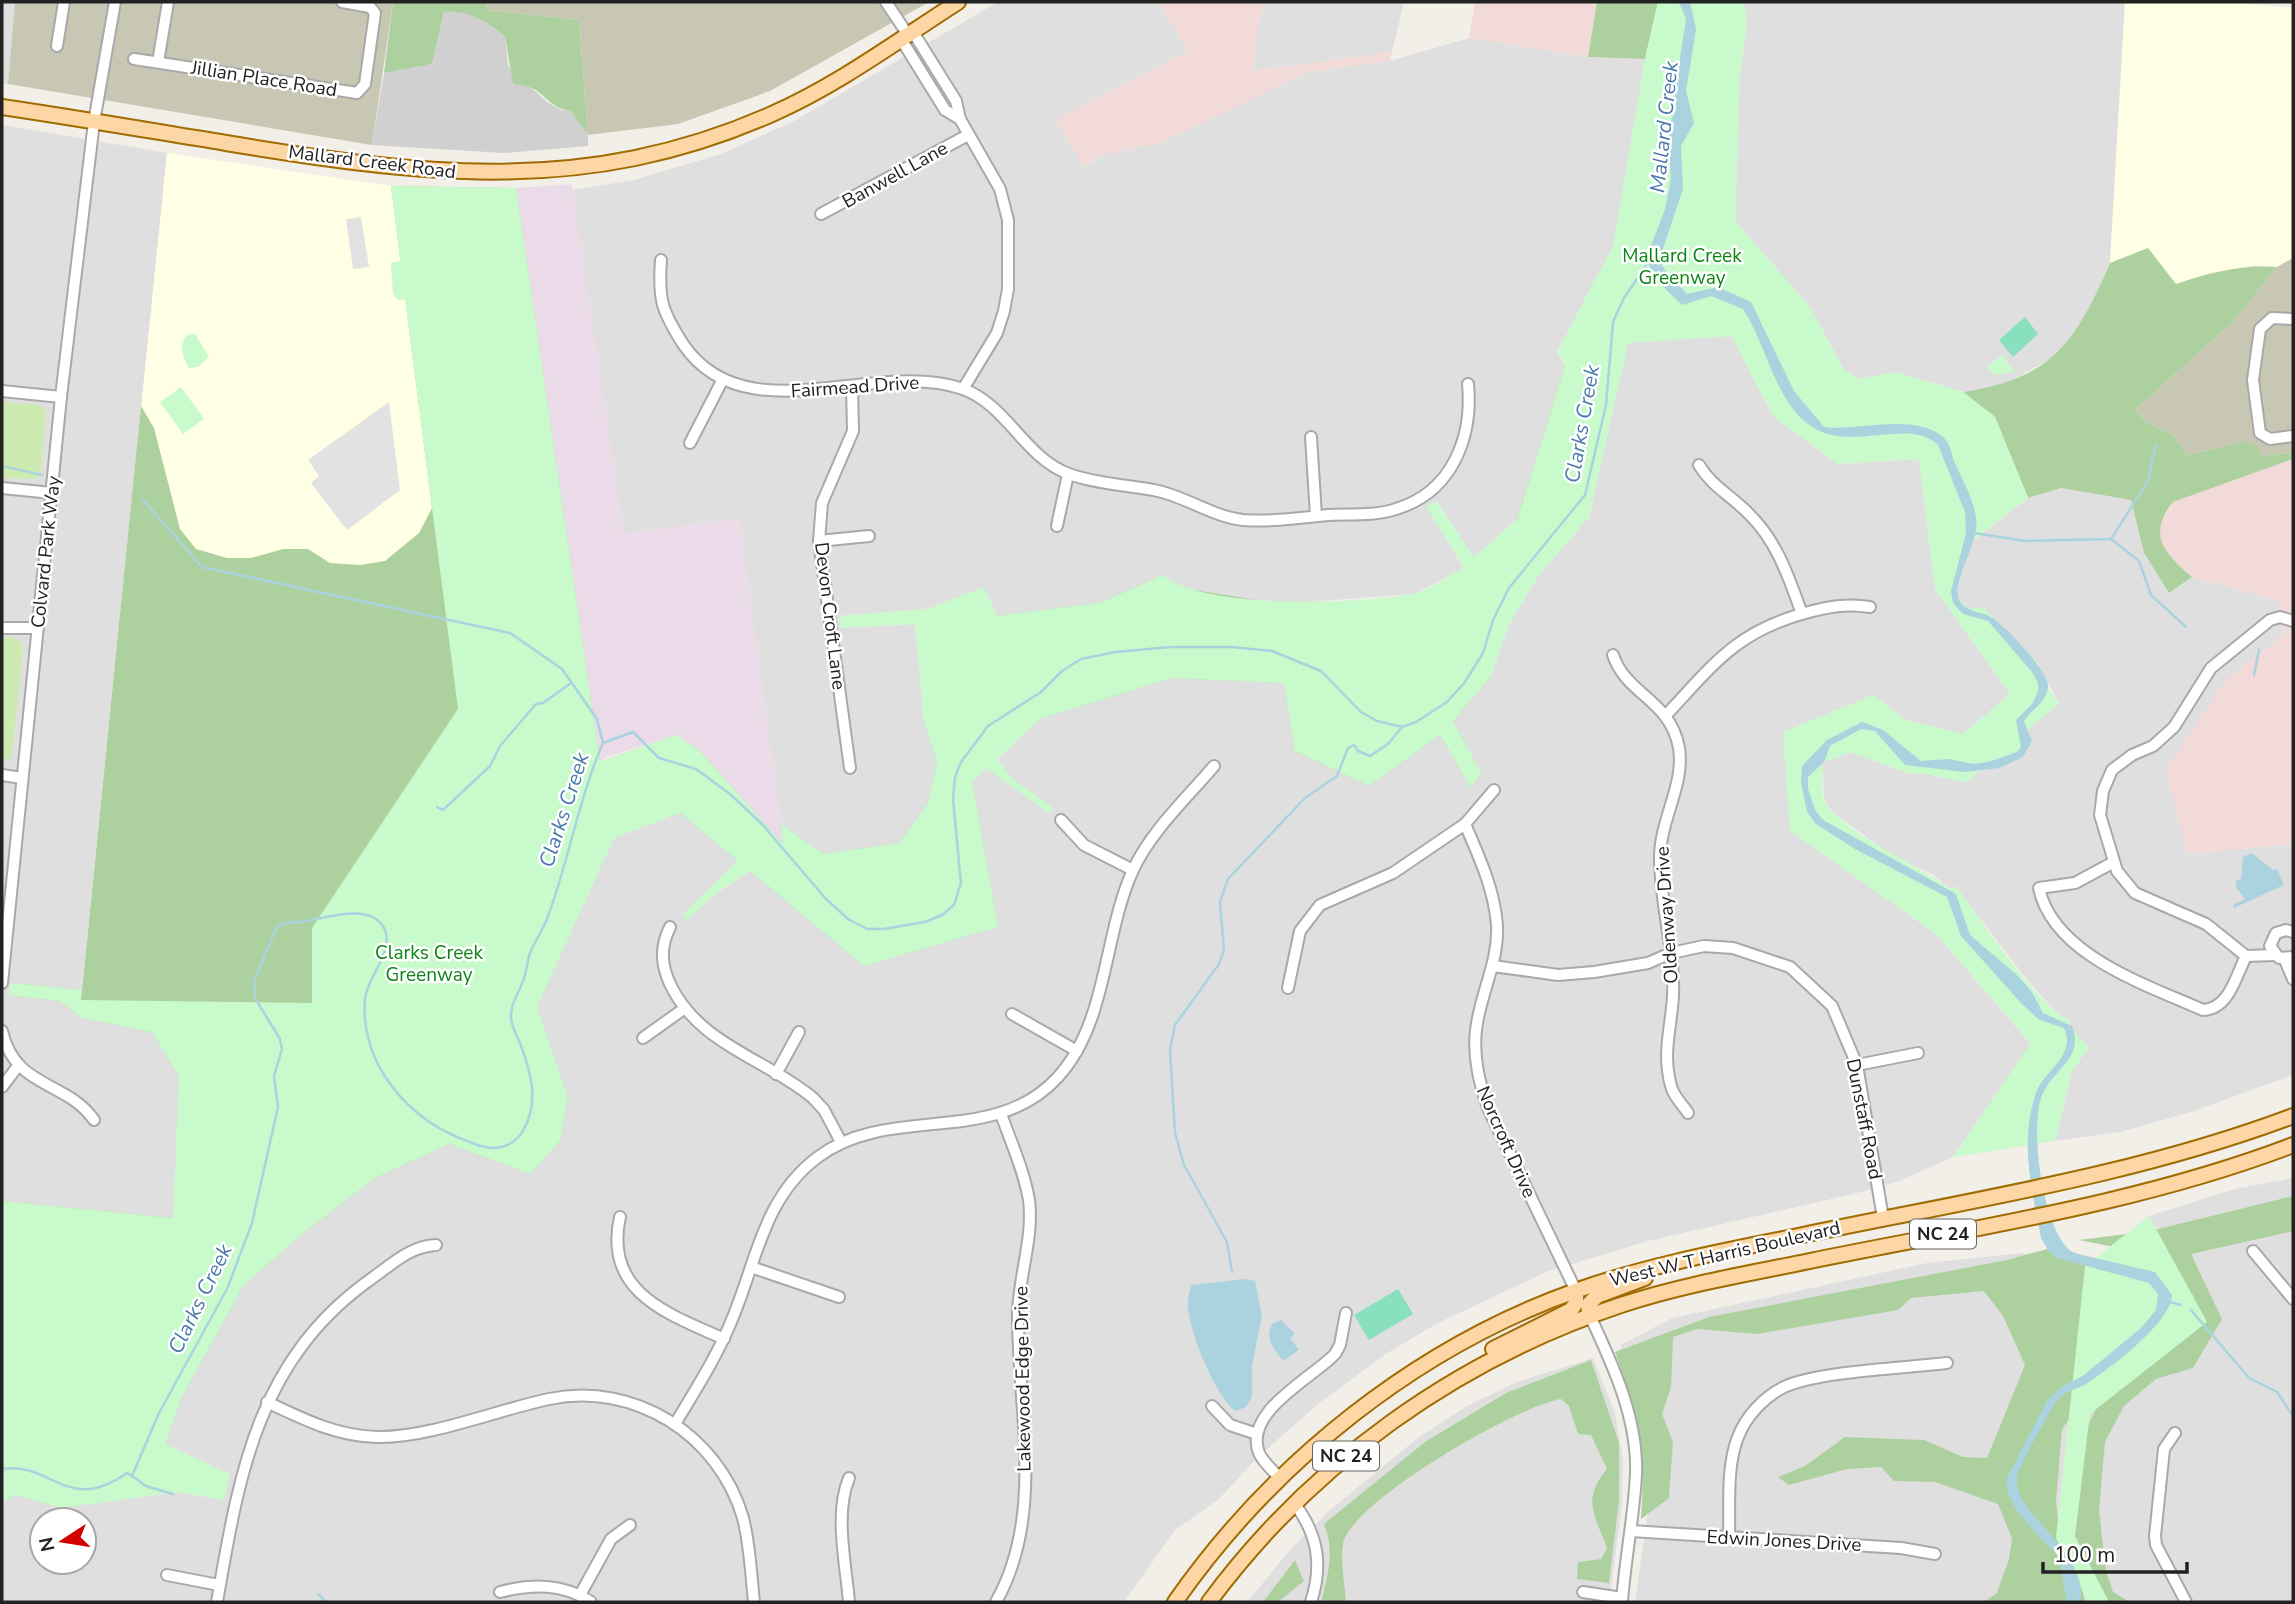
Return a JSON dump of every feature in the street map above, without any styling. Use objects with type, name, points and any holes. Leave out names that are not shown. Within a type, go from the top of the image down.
[{"type":"main road","name":"Mallard Creek Road","points":[[2,107],[397,169],[493,174],[556,170],[643,156],[738,128],[813,94],[958,2]]},
{"type":"main road","name":"West W T Harris Boulevard","points":[[1175,1602],[1222,1541],[1280,1478],[1346,1420],[1433,1361],[1515,1317],[1576,1291],[1685,1260],[2134,1167],[2234,1138],[2293,1116]]},
{"type":"main road","name":"West W T Harris Boulevard","points":[[1209,1602],[1242,1560],[1294,1503],[1361,1444],[1456,1379],[1515,1348],[1590,1316],[1713,1281],[2155,1189],[2293,1145]]},
{"type":"main road","points":[[1590,1316],[1588,1305],[1597,1296],[1685,1260]]},
{"type":"main road","points":[[1456,1379],[1495,1348],[1571,1310],[1576,1303],[1576,1291]]},
{"type":"street","points":[[57,46],[64,2]]},
{"type":"street","name":"Colvard Park Way","points":[[2,983],[4,929],[61,397],[94,122],[116,2]]},
{"type":"street","points":[[158,62],[168,2]]},
{"type":"street","name":"Jillian Place Road","points":[[134,58],[358,93],[365,84],[375,13],[370,7],[342,2]]},
{"type":"street","points":[[886,2],[907,35],[945,110],[960,119],[1000,189],[1008,220],[1004,311],[997,333],[963,389]]},
{"type":"street","name":"Banwell Lane","points":[[821,214],[968,135]]},
{"type":"street","name":"Fairmead Drive","points":[[661,260],[659,295],[664,315],[692,357],[723,379],[770,393],[914,380],[963,389],[990,405],[1040,456],[1068,474],[1161,492],[1241,520],[1396,510],[1437,488],[1462,447],[1471,409],[1468,384]]},
{"type":"street","points":[[2293,319],[2272,318],[2260,329],[2253,380],[2260,433],[2270,439],[2293,436]]},
{"type":"street","points":[[690,443],[723,379]]},
{"type":"street","name":"Devon Croft Lane","points":[[850,768],[819,541],[822,503],[853,431],[852,386]]},
{"type":"street","points":[[2,391],[61,397]]},
{"type":"street","points":[[1311,437],[1316,516]]},
{"type":"street","points":[[1699,465],[1713,484],[1750,514],[1764,530],[1785,567],[1802,614]]},
{"type":"street","points":[[1057,526],[1068,474]]},
{"type":"street","points":[[2,488],[52,492]]},
{"type":"street","points":[[819,541],[869,536]]},
{"type":"street","points":[[1613,655],[1619,672],[1667,714],[1737,642],[1773,622],[1841,604],[1870,607]]},
{"type":"street","points":[[2284,958],[2246,956],[2206,924],[2134,893],[2114,863],[2100,815],[2103,790],[2112,770],[2132,755],[2153,746],[2174,727],[2211,668],[2270,620],[2280,617],[2293,621]]},
{"type":"street","points":[[2,628],[38,628]]},
{"type":"street","name":"Oldenway Drive","points":[[1667,714],[1678,746],[1681,771],[1665,818],[1660,858],[1671,953],[1673,997],[1665,1045],[1671,1089],[1688,1113]]},
{"type":"street","points":[[675,1424],[724,1339],[765,1222],[787,1185],[816,1158],[841,1142],[875,1131],[967,1121],[1001,1114],[1034,1098],[1050,1085],[1077,1051],[1091,1018],[1133,870],[1152,838],[1214,766]]},
{"type":"street","points":[[2,775],[22,778]]},
{"type":"street","points":[[1288,988],[1300,931],[1320,905],[1393,873],[1465,824],[1494,790]]},
{"type":"street","points":[[1061,820],[1084,845],[1133,870]]},
{"type":"street","name":"Norcroft Drive","points":[[1465,824],[1491,884],[1497,927],[1493,966],[1476,1028],[1478,1081],[1493,1120],[1576,1291]]},
{"type":"street","points":[[2114,863],[2074,883],[2039,888],[2043,905],[2056,923],[2099,962],[2203,1010],[2211,1009],[2226,999],[2246,956]]},
{"type":"street","points":[[670,927],[662,947],[663,965],[685,1008],[723,1043],[813,1098],[833,1124],[841,1142]]},
{"type":"street","points":[[2293,932],[2281,931],[2273,937],[2270,946],[2284,958],[2293,979]]},
{"type":"street","name":"Dunstaff Road","points":[[1493,966],[1558,975],[1648,963],[1671,953],[1703,946],[1733,948],[1790,967],[1832,1006],[1857,1065],[1882,1218]]},
{"type":"street","points":[[643,1038],[685,1008]]},
{"type":"street","points":[[1012,1014],[1077,1051]]},
{"type":"street","points":[[2,1031],[5,1046],[18,1066],[36,1081],[83,1104],[94,1120]]},
{"type":"street","points":[[776,1074],[799,1032]]},
{"type":"street","points":[[1857,1065],[1918,1053]]},
{"type":"street","points":[[2,1087],[18,1066]]},
{"type":"street","name":"Lakewood Edge Drive","points":[[996,1602],[1012,1569],[1025,1513],[1018,1316],[1030,1209],[1026,1185],[1001,1114]]},
{"type":"street","points":[[620,1217],[618,1249],[636,1291],[657,1308],[724,1339]]},
{"type":"street","points":[[216,1602],[239,1482],[255,1428],[298,1350],[335,1308],[412,1250],[436,1245]]},
{"type":"street","points":[[2253,1251],[2293,1299]]},
{"type":"street","points":[[751,1266],[839,1297]]},
{"type":"street","points":[[1583,1592],[1622,1600],[1636,1471],[1631,1427],[1620,1388],[1590,1316]]},
{"type":"street","points":[[1280,1478],[1260,1456],[1257,1434],[1269,1410],[1335,1354],[1343,1318]]},
{"type":"street","points":[[1729,1537],[1734,1450],[1745,1423],[1770,1395],[1807,1380],[1947,1363]]},
{"type":"street","points":[[267,1402],[323,1428],[360,1436],[401,1435],[569,1396],[616,1400],[647,1409],[675,1424],[712,1457],[738,1503],[746,1533],[754,1602]]},
{"type":"street","points":[[1213,1410],[1239,1430],[1257,1434]]},
{"type":"street","points":[[2175,1433],[2164,1449],[2155,1536],[2156,1545],[2186,1602]]},
{"type":"street","points":[[849,1478],[843,1495],[842,1513],[849,1602]]},
{"type":"street","points":[[1294,1503],[1309,1522],[1318,1553],[1316,1586],[1311,1602]]},
{"type":"street","points":[[580,1595],[611,1539],[630,1525]]},
{"type":"street","name":"Edwin Jones Drive","points":[[1631,1531],[1901,1548],[1936,1553]]},
{"type":"street","points":[[167,1575],[219,1586]]},
{"type":"street","points":[[500,1592],[544,1586],[580,1595],[591,1602]]},
{"type":"shaded area","points":[[2,2],[15,2],[8,84],[2,84]]},
{"type":"shaded area","points":[[15,2],[393,2],[372,145],[8,84]]},
{"type":"shaded area","points":[[488,2],[929,2],[770,91],[678,124],[588,135],[579,20],[487,10]]},
{"type":"shaded area","points":[[998,2],[1158,2],[1188,51],[1055,120],[1085,167],[1101,155],[1160,143],[1308,72],[1390,61],[1469,38],[1588,57],[1645,59],[1620,218],[1613,246],[1557,352],[1565,366],[1517,519],[1474,558],[1437,501],[1427,507],[1464,568],[1414,594],[1281,604],[1177,587],[1163,576],[1100,603],[997,616],[984,588],[927,609],[839,616],[841,628],[915,624],[924,722],[937,762],[928,803],[900,843],[823,854],[781,824],[739,518],[624,534],[572,190],[634,180],[721,154],[794,121]]},
{"type":"shaded area","points":[[1158,2],[1263,2],[1252,71],[1392,52],[1390,61],[1308,72],[1160,143],[1101,155],[1084,167],[1055,120],[1188,51]]},
{"type":"shaded area","points":[[1263,2],[1404,2],[1392,52],[1251,71]]},
{"type":"shaded area","points":[[1475,2],[1597,2],[1588,57],[1469,38]]},
{"type":"shaded area","points":[[1744,2],[2125,2],[2110,263],[2087,316],[2059,354],[2001,386],[1963,392],[1896,372],[1859,379],[1844,370],[1810,307],[1735,221],[1740,72],[1747,24]]},
{"type":"shaded area","points":[[2125,2],[2227,2],[2293,8],[2293,258],[2277,267],[2256,265],[2209,273],[2176,284],[2148,248],[2110,263]]},
{"type":"shaded area","points":[[460,11],[487,21],[505,36],[508,66],[547,102],[561,110],[571,111],[588,135],[588,146],[504,153],[372,145],[384,73],[432,64],[444,12]]},
{"type":"shaded area","points":[[2,125],[167,153],[82,990],[11,983],[9,995],[60,1001],[82,1018],[152,1032],[179,1076],[174,1218],[2,1201]]},
{"type":"shaded area","points":[[167,153],[391,186],[458,709],[81,1000]]},
{"type":"shaded area","points":[[572,184],[624,534],[739,518],[784,846],[698,749],[676,735],[604,758],[600,763],[516,188]]},
{"type":"shaded area","points":[[361,217],[369,267],[353,269],[346,219]]},
{"type":"shaded area","points":[[2293,258],[2293,453],[2261,456],[2244,442],[2187,455],[2173,435],[2145,421],[2135,410],[2233,322],[2277,267]]},
{"type":"shaded area","points":[[1731,336],[1774,417],[1838,464],[1919,459],[1935,589],[2010,694],[1963,734],[1906,720],[1873,695],[1784,732],[1791,831],[1936,934],[2031,1044],[1953,1157],[1897,1182],[1648,1241],[1546,1272],[1438,1323],[1389,1352],[1319,1403],[1256,1459],[1218,1500],[1175,1530],[1124,1602],[2,1602],[2,1502],[16,1495],[54,1506],[28,1506],[28,1576],[98,1576],[98,1506],[76,1506],[178,1492],[224,1500],[229,1474],[164,1445],[182,1397],[243,1286],[303,1233],[375,1178],[449,1144],[568,1097],[537,1007],[614,838],[680,813],[738,861],[682,915],[687,919],[715,894],[750,871],[864,966],[998,927],[972,781],[987,768],[1052,808],[1015,781],[996,760],[1040,719],[1171,678],[1284,683],[1295,751],[1440,734],[1471,788],[1481,772],[1453,721],[1490,678],[1510,622],[1539,575],[1589,517],[1628,342]]},
{"type":"shaded area","points":[[389,402],[400,490],[347,530],[311,483],[319,476],[308,460]]},
{"type":"shaded area","points":[[2293,459],[2293,844],[2187,854],[2166,769],[2227,678],[2285,635],[2279,601],[2192,577],[2167,555],[2160,537],[2160,524],[2173,502]]},
{"type":"shaded area","points":[[2061,488],[2131,500],[2144,553],[2169,593],[2192,577],[2279,601],[2285,635],[2227,678],[2187,854],[2293,844],[2293,1075],[2191,1112],[2120,1132],[2055,1141],[2072,1071],[2069,1020],[2059,1015],[2028,981],[1955,886],[1950,889],[1932,874],[1896,858],[1831,812],[1824,798],[1822,763],[1850,752],[1911,774],[1966,782],[2059,703],[2036,661],[1967,609],[1954,593],[1968,545],[2028,498]]},
{"type":"shaded area","points":[[2293,1178],[2293,1602],[2109,1602],[2075,1536],[2090,1413],[2207,1322],[2149,1216],[2235,1189]]},
{"type":"shaded area","points":[[2022,1253],[2085,1266],[2056,1537],[2088,1602],[1635,1602],[1648,1512],[1648,1451],[1620,1351],[1621,1345],[1672,1318],[1927,1263]]},
{"type":"shaded area","points":[[1593,1358],[1615,1413],[1623,1460],[1622,1505],[1609,1602],[1247,1602],[1290,1550],[1330,1510],[1419,1437],[1467,1406],[1517,1382]]},
{"type":"green space","points":[[393,2],[488,2],[487,10],[579,20],[588,135],[571,111],[556,106],[534,89],[513,84],[505,36],[484,21],[469,15],[444,12],[432,64],[384,73]]},
{"type":"green space","points":[[1597,2],[1658,2],[1645,59],[1588,57]]},
{"type":"green space","name":"Clarks Creek Greenway","points":[[1658,2],[1744,2],[1747,24],[1740,72],[1735,221],[1810,307],[1844,370],[1859,379],[1896,372],[1963,392],[1995,417],[2028,498],[1968,544],[1955,593],[1967,609],[1983,607],[2036,661],[2059,703],[2025,732],[2023,753],[1980,770],[1966,782],[1911,774],[1850,752],[1822,763],[1822,788],[1829,808],[1859,834],[1950,889],[1956,886],[2024,979],[2055,1011],[2069,1020],[2070,1027],[2089,1048],[2072,1071],[2055,1141],[1953,1157],[2031,1043],[1936,934],[1790,831],[1783,732],[1873,695],[1906,720],[1963,734],[2010,694],[1935,589],[1919,459],[1838,464],[1774,417],[1731,336],[1628,343],[1589,517],[1539,575],[1510,622],[1490,678],[1453,721],[1481,773],[1471,788],[1440,735],[1369,786],[1295,751],[1284,683],[1171,678],[1040,719],[997,759],[1015,781],[1053,808],[1049,813],[987,769],[972,781],[998,927],[864,966],[750,871],[715,894],[687,920],[682,915],[738,861],[680,813],[614,838],[537,1007],[568,1097],[560,1141],[530,1174],[449,1144],[375,1178],[303,1233],[243,1286],[182,1397],[165,1444],[230,1474],[224,1500],[178,1492],[76,1506],[54,1506],[16,1495],[2,1502],[2,1201],[173,1218],[179,1076],[152,1032],[82,1018],[60,1001],[9,995],[10,983],[82,990],[81,1000],[312,1003],[312,928],[458,709],[405,299],[398,300],[393,294],[391,263],[400,261],[391,186],[516,188],[600,762],[676,735],[698,749],[783,844],[781,824],[823,854],[900,843],[928,803],[937,762],[924,722],[915,624],[841,628],[839,616],[927,609],[984,587],[997,616],[1100,603],[1163,575],[1183,586],[1245,599],[1319,602],[1411,594],[1431,587],[1464,567],[1426,507],[1436,501],[1474,557],[1517,520],[1565,366],[1557,352],[1613,246],[1645,59]]},
{"type":"green space","name":"Clarks Creek Greenway","points":[[391,186],[516,188],[600,762],[676,735],[698,749],[783,844],[781,824],[823,854],[900,843],[928,803],[937,762],[924,722],[997,616],[1100,603],[1163,575],[1177,587],[1281,604],[1457,607],[1517,519],[1565,366],[1614,330],[1454,648],[1490,678],[1453,721],[1481,773],[1471,788],[1440,735],[1369,786],[1295,751],[1284,683],[1171,678],[1040,719],[972,781],[998,927],[864,966],[680,813],[614,837],[537,1007],[568,1097],[560,1141],[530,1174],[449,1144],[375,1178],[303,1233],[243,1286],[182,1397],[146,1495],[74,1506],[54,1506],[16,1495],[2,1502],[2,1201],[174,1218],[179,1076],[152,1032],[82,1018],[60,1001],[9,995],[10,983],[82,990],[141,406],[154,428],[180,529],[196,549],[227,558],[251,558],[283,549],[308,549],[330,563],[360,565],[385,561],[419,533],[432,508]]},
{"type":"green space","points":[[2148,248],[2176,284],[2226,270],[2277,267],[2233,322],[2135,410],[2145,421],[2173,435],[2187,455],[2244,442],[2257,445],[2261,456],[2293,453],[2293,459],[2173,502],[2165,514],[2160,535],[2167,552],[2192,577],[2169,593],[2144,553],[2131,500],[2061,488],[2028,498],[1995,417],[1963,392],[1994,386],[2019,377],[2058,352],[2085,314],[2110,263]]},
{"type":"green space","points":[[2025,317],[2038,334],[2013,357],[1999,340]]},
{"type":"green space","points":[[195,334],[209,357],[198,367],[189,368],[182,348],[187,335]]},
{"type":"green space","points":[[2002,355],[2015,372],[1994,375],[1987,367]]},
{"type":"green space","points":[[181,387],[204,419],[183,434],[160,402]]},
{"type":"green space","points":[[2,402],[40,405],[46,411],[41,473],[35,479],[2,478]]},
{"type":"green space","points":[[13,637],[20,641],[23,649],[12,756],[2,764],[2,638]]},
{"type":"green space","points":[[2293,1196],[2293,1231],[2191,1254],[2222,1319],[2193,1368],[2156,1379],[2124,1406],[2105,1442],[2099,1511],[2106,1571],[2113,1592],[2128,1601],[2094,1602],[2073,1536],[2081,1439],[2097,1407],[2184,1319],[2194,1297],[2159,1251],[2129,1250],[2079,1240],[2150,1231]]},
{"type":"green space","points":[[2149,1216],[2207,1322],[2090,1414],[2075,1536],[2109,1602],[2088,1602],[2056,1538],[2085,1266]]},
{"type":"green space","points":[[2058,1246],[2100,1263],[2088,1394],[2062,1429],[2056,1501],[2061,1549],[2079,1575],[2085,1602],[1984,1602],[1997,1593],[2009,1559],[2012,1538],[1998,1504],[1935,1482],[1894,1481],[1881,1467],[1847,1469],[1789,1485],[1778,1477],[1805,1466],[1845,1437],[1924,1440],[1963,1457],[1987,1458],[2025,1365],[2003,1316],[1984,1291],[1911,1298],[1898,1310],[1757,1334],[1698,1329],[1673,1337],[1671,1387],[1662,1414],[1673,1442],[1669,1498],[1641,1519],[1642,1474],[1638,1434],[1615,1352],[1709,1317],[2007,1260]]},
{"type":"green space","points":[[1398,1289],[1413,1314],[1369,1340],[1354,1315]]},
{"type":"green space","points":[[1591,1360],[1619,1443],[1619,1501],[1609,1583],[1577,1579],[1578,1562],[1601,1559],[1607,1548],[1595,1517],[1592,1499],[1599,1480],[1607,1469],[1591,1435],[1578,1434],[1569,1406],[1561,1399],[1540,1405],[1475,1436],[1404,1481],[1374,1504],[1353,1526],[1343,1544],[1346,1602],[1321,1602],[1330,1553],[1324,1524],[1425,1442],[1506,1393]]},
{"type":"green space","points":[[1295,1560],[1304,1581],[1278,1602],[1263,1602]]},
{"type":"water","points":[[1679,2],[1690,2],[1696,29],[1686,91],[1694,123],[1681,146],[1683,189],[1662,252],[1662,266],[1687,294],[1718,287],[1751,302],[1794,391],[1824,427],[1901,424],[1930,430],[1946,440],[1970,497],[1976,523],[1976,531],[1959,583],[1960,602],[1967,608],[1989,616],[2004,628],[2034,660],[2047,680],[2047,693],[2024,721],[2032,741],[2023,757],[1999,768],[1965,772],[1905,765],[1875,731],[1861,729],[1830,746],[1824,762],[1808,777],[1808,789],[1815,810],[1823,820],[1956,894],[1970,935],[2017,975],[2032,992],[2043,1013],[2072,1026],[2075,1037],[2072,1054],[2044,1091],[2037,1127],[2041,1177],[2054,1225],[2063,1243],[2074,1253],[2155,1272],[2172,1295],[2161,1319],[2122,1358],[2094,1379],[2060,1397],[2017,1477],[2018,1490],[2025,1504],[2074,1566],[2080,1584],[2080,1602],[2067,1602],[2059,1557],[2017,1510],[2007,1488],[2007,1478],[2047,1401],[2060,1388],[2084,1375],[2141,1328],[2156,1310],[2158,1294],[2149,1283],[2057,1258],[2041,1238],[2031,1184],[2028,1129],[2036,1093],[2066,1047],[2064,1028],[2038,1019],[1961,936],[1947,897],[1855,849],[1816,824],[1807,812],[1801,782],[1802,766],[1827,740],[1862,722],[1883,730],[1921,761],[1949,759],[1973,764],[2017,752],[2021,747],[2016,720],[2032,704],[2038,692],[2038,683],[2032,672],[1988,621],[1963,614],[1953,603],[1951,591],[1966,533],[1965,512],[1938,445],[1925,437],[1909,434],[1854,437],[1835,436],[1817,430],[1801,418],[1783,393],[1743,309],[1711,296],[1682,305],[1656,280],[1646,259],[1665,209],[1671,180],[1668,128],[1676,109],[1675,90],[1686,19]]},
{"type":"water","points":[[2252,853],[2273,870],[2277,869],[2284,885],[2234,908],[2233,905],[2245,899],[2236,887],[2236,881],[2241,879],[2243,857]]},
{"type":"water","points":[[1245,1279],[1255,1281],[1262,1316],[1252,1365],[1252,1397],[1246,1407],[1236,1411],[1220,1392],[1204,1360],[1188,1312],[1188,1299],[1191,1285]]},
{"type":"water","points":[[1281,1320],[1295,1334],[1290,1338],[1299,1350],[1283,1361],[1271,1344],[1269,1335],[1272,1324]]},
{"type":"waterway","name":"Clarks Creek","points":[[132,1476],[159,1413],[227,1289],[252,1223],[278,1107],[274,1076],[282,1049],[280,1039],[255,998],[254,981],[277,926],[350,914],[371,916],[379,921],[385,930],[386,947],[365,999],[365,1021],[378,1063],[402,1099],[436,1126],[474,1144],[490,1148],[500,1147],[516,1140],[522,1133],[532,1107],[530,1074],[512,1025],[512,1007],[524,978],[530,953],[555,897],[587,786],[603,743],[633,732],[659,758],[696,769],[730,794],[761,823],[826,899],[848,919],[867,929],[884,929],[925,922],[942,915],[954,905],[961,883],[953,799],[955,777],[961,762],[988,726],[1041,692],[1062,671],[1081,659],[1115,652],[1171,647],[1231,647],[1272,651],[1321,671],[1361,712],[1377,721],[1402,727],[1416,722],[1447,702],[1465,682],[1483,653],[1493,620],[1509,588],[1585,495],[1606,405],[1613,322],[1624,298],[1649,261]]},
{"type":"waterway","points":[[2111,539],[2148,481],[2156,444]]},
{"type":"waterway","points":[[2,466],[42,475]]},
{"type":"waterway","points":[[143,500],[202,567],[510,633],[562,669],[597,719],[603,743]]},
{"type":"waterway","points":[[1974,533],[2025,541],[2111,539],[2139,561],[2151,595],[2186,627]]},
{"type":"waterway","points":[[2254,675],[2259,650]]},
{"type":"waterway","points":[[437,807],[443,810],[490,766],[500,746],[536,704],[543,703],[571,683]]},
{"type":"waterway","points":[[1232,1272],[1227,1242],[1184,1165],[1175,1133],[1170,1049],[1175,1025],[1219,964],[1224,950],[1220,902],[1228,879],[1305,798],[1337,776],[1348,748],[1354,745],[1358,751],[1370,756],[1388,744],[1402,727]]},
{"type":"waterway","points":[[2170,1302],[2181,1305]]},
{"type":"waterway","points":[[2191,1310],[2249,1378],[2277,1392],[2293,1416]]},
{"type":"waterway","name":"Clarks Creek","points":[[2,1469],[20,1469],[61,1484],[89,1489],[107,1485],[127,1473],[132,1476]]},
{"type":"waterway","points":[[132,1476],[146,1486],[173,1494]]},
{"type":"waterway","points":[[318,1594],[326,1602]]},
{"type":"water label","name":"Mallard Creek","points":[[1664,127]]},
{"type":"park label","name":"Mallard Creek Greenway","points":[[1682,267]]}]
